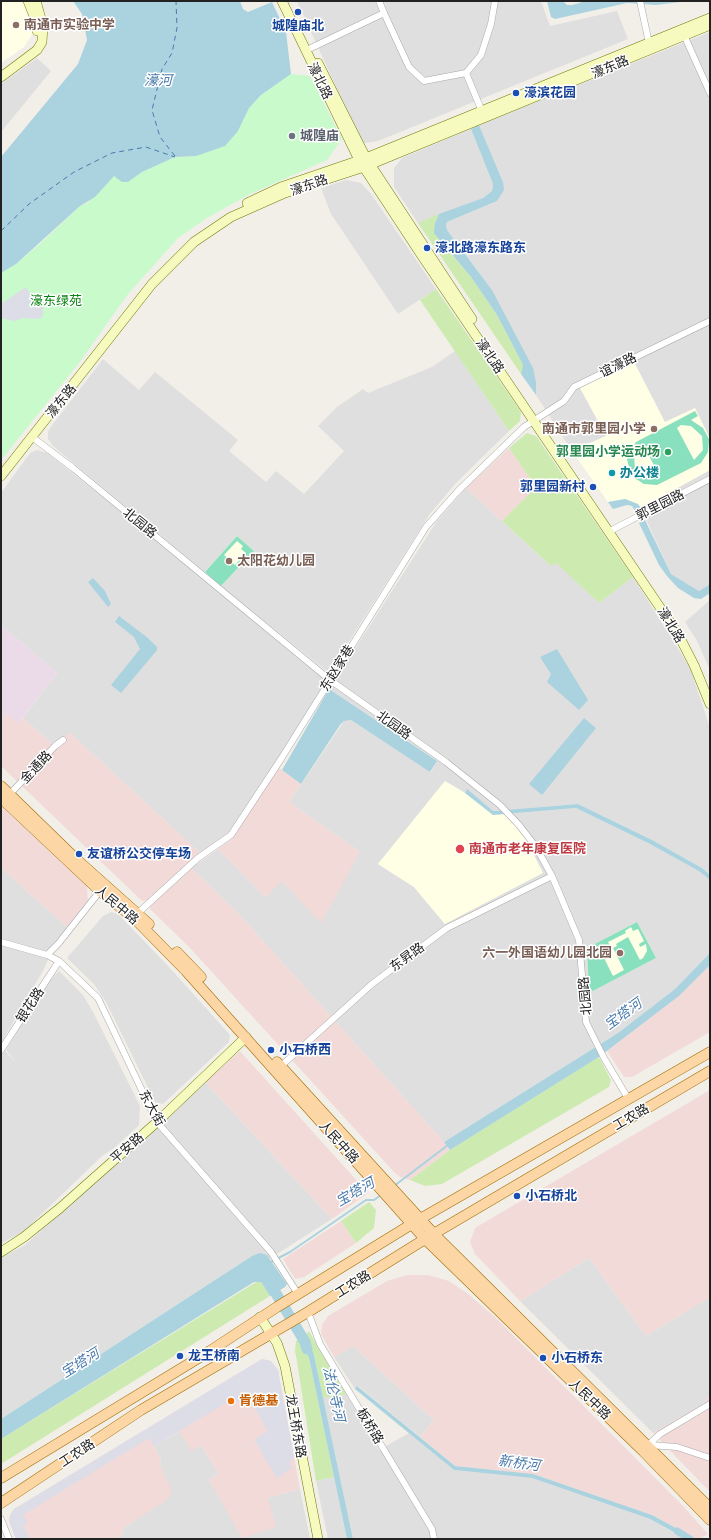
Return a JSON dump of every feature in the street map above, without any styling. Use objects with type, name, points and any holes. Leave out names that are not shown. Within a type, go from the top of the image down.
[{"type":"main road","name":"人民中路","points":[[1,786],[5,796],[100,891],[142,926],[186,971],[392,1195],[416,1222],[425,1239],[710,1508]]},
{"type":"main road","name":"人民中路","points":[[5,796],[138,913],[191,965],[281,1066],[382,1184]]},
{"type":"main road","name":"工农路","points":[[1,1478],[210,1351],[277,1306],[416,1222],[710,1052]]},
{"type":"main road","name":"工农路","points":[[1,1503],[141,1410],[304,1314],[425,1239],[710,1071]]},
{"type":"main road","name":"人民中路","points":[[416,1222],[434,1234],[646,1448],[710,1520]]},
{"type":"street","points":[[28,1],[36,20],[38,31],[37,43],[30,55]]},
{"type":"street","points":[[1,77],[37,50],[42,42],[43,26],[36,1]]},
{"type":"street","name":"濠北路","points":[[282,1],[365,163],[536,419],[682,630],[710,688]]},
{"type":"street","name":"濠北路","points":[[289,1],[365,163]]},
{"type":"street","points":[[379,1],[408,67],[424,82],[466,73],[481,55],[491,24],[495,1]]},
{"type":"street","points":[[640,1],[649,43]]},
{"type":"street","points":[[311,48],[384,13]]},
{"type":"street","name":"濠东路","points":[[1,476],[152,284],[194,242],[231,217],[251,207],[365,163],[483,114],[710,18]]},
{"type":"street","name":"濠东路","points":[[483,114],[710,25]]},
{"type":"street","points":[[684,35],[710,93]]},
{"type":"street","points":[[466,73],[483,114]]},
{"type":"street","name":"濠东路","points":[[1,469],[148,282],[190,239],[229,212],[281,187],[365,163]]},
{"type":"street","name":"谊濠路","points":[[536,419],[564,401],[574,387],[710,321]]},
{"type":"street","name":"东赵家巷","points":[[138,913],[198,858],[231,835],[281,759],[433,518],[458,491],[524,427],[536,419]]},
{"type":"street","name":"北园路","points":[[32,437],[79,472],[330,680],[446,762],[504,809],[526,833],[552,876],[579,940],[586,1022],[604,1058],[629,1100]]},
{"type":"street","name":"郭里园路","points":[[612,530],[710,480]]},
{"type":"street","name":"濠北路","points":[[612,530],[678,634],[694,665],[710,704]]},
{"type":"street","name":"金通路","points":[[5,796],[55,746],[63,740]]},
{"type":"street","name":"东昇路","points":[[281,1066],[372,984],[447,928],[552,876]]},
{"type":"street","points":[[47,955],[58,944],[100,891]]},
{"type":"street","name":"东大街","points":[[1,942],[47,955],[59,961],[98,998],[157,1122],[271,1252],[295,1295]]},
{"type":"street","name":"银花路","points":[[1,1050],[59,961]]},
{"type":"street","name":"平安路","points":[[1,1252],[24,1237],[60,1208],[157,1122],[246,1037]]},
{"type":"street","name":"板桥路","points":[[304,1314],[320,1344],[432,1529],[434,1539]]},
{"type":"street","name":"龙王桥东路","points":[[260,1317],[271,1333],[285,1366],[318,1539]]},
{"type":"street","points":[[646,1448],[660,1434],[710,1404]]},
{"type":"street","points":[[646,1448],[677,1447],[710,1458]]},
{"type":"street","points":[[1,1519],[9,1539]]},
{"type":"shaded area","name":"南通市实验中学","points":[[1,1],[23,1],[33,33],[24,47],[1,63]]},
{"type":"shaded area","name":"濠滨花园","points":[[297,1],[541,1],[550,26],[617,11],[628,39],[378,141],[364,143],[356,131]]},
{"type":"shaded area","name":"郭里园新村","points":[[710,32],[710,439],[695,408],[665,423],[606,436],[572,451],[536,395],[536,382],[492,290],[447,230],[446,225],[447,222],[497,201],[503,182],[479,125]]},
{"type":"shaded area","points":[[37,58],[51,71],[1,132],[1,84]]},
{"type":"shaded area","points":[[471,129],[493,184],[492,191],[483,198],[418,223],[394,187],[394,168],[402,158]]},
{"type":"shaded area","points":[[346,180],[361,183],[371,194],[436,289],[398,314],[331,214],[321,188]]},
{"type":"shaded area","points":[[26,287],[35,301],[43,306],[43,315],[40,319],[23,318],[15,321],[1,318],[1,304]]},
{"type":"shaded area","points":[[455,351],[509,431],[455,484],[429,515],[329,673],[221,586],[254,551],[237,536],[205,572],[53,446],[48,439],[48,432],[50,428],[103,359],[139,390],[155,372],[238,440],[229,451],[266,482],[276,471],[304,494],[344,451],[318,426],[337,407],[363,389],[368,393],[432,367]]},
{"type":"shaded area","name":"南通市郭里园小学","points":[[633,360],[665,422],[695,408],[710,439],[710,470],[641,508],[638,504],[625,499],[608,502],[572,451],[606,436],[580,388]]},
{"type":"shaded area","points":[[509,448],[536,487],[502,521],[466,488]]},
{"type":"shaded area","points":[[37,450],[47,453],[125,515],[326,681],[300,725],[228,833],[200,853],[70,733],[52,744],[23,718],[57,673],[1,625],[1,493],[30,453]]},
{"type":"shaded area","points":[[710,470],[710,584],[699,591],[671,574],[641,508]]},
{"type":"shaded area","points":[[466,488],[551,566],[556,562],[599,603],[633,577],[669,634],[690,668],[710,728],[710,875],[702,868],[652,840],[578,804],[493,811],[467,790],[465,793],[445,781],[378,864],[414,887],[445,924],[523,833],[506,814],[576,808],[650,844],[700,871],[710,880],[710,953],[675,989],[618,1033],[444,1142],[237,912],[191,868],[218,849],[265,897],[282,880],[360,852],[289,802],[344,721],[351,720],[431,772],[437,761],[329,689],[437,521]]},
{"type":"shaded area","name":"太阳花幼儿园","points":[[237,536],[254,551],[221,586],[205,572]]},
{"type":"shaded area","points":[[710,600],[710,670],[696,639],[685,622]]},
{"type":"shaded area","points":[[1,625],[57,673],[18,724],[8,713],[1,721]]},
{"type":"shaded area","points":[[8,713],[18,723],[23,718],[52,744],[70,733],[200,853],[148,900],[142,901],[1,766],[1,721]]},
{"type":"shaded area","points":[[278,767],[301,784],[289,802],[360,852],[321,923],[282,881],[265,897],[218,849],[233,838]]},
{"type":"shaded area","name":"南通市老年康复医院","points":[[445,781],[465,793],[493,815],[506,814],[523,833],[543,873],[445,924],[414,887],[378,864]]},
{"type":"shaded area","points":[[1,806],[87,886],[88,903],[68,928],[1,868]]},
{"type":"shaded area","points":[[1,868],[68,928],[55,944],[44,969],[1,1043]]},
{"type":"shaded area","points":[[191,868],[237,912],[450,1150],[410,1180],[400,1177],[190,948],[150,909],[150,906]]},
{"type":"shaded area","points":[[111,912],[118,914],[169,967],[230,1035],[229,1042],[163,1104],[155,1102],[106,1002],[94,984],[67,958],[103,916]]},
{"type":"shaded area","name":"六一外国语幼儿园北园","points":[[637,922],[656,958],[589,993],[587,948]]},
{"type":"shaded area","points":[[710,965],[710,1032],[632,1077],[624,1077],[607,1051],[679,996]]},
{"type":"shaded area","points":[[59,971],[83,995],[93,1012],[140,1106],[139,1125],[114,1148],[102,1156],[23,1232],[1,1243],[1,1047],[16,1062],[6,1050],[46,984]]},
{"type":"shaded area","points":[[240,1051],[368,1193],[332,1219],[205,1082]]},
{"type":"shaded area","points":[[205,1082],[332,1219],[269,1259],[267,1255],[252,1256],[1,1419],[1,1258],[25,1245]]},
{"type":"shaded area","points":[[710,1090],[710,1297],[646,1336],[589,1258],[520,1301],[475,1254],[470,1242],[475,1228]]},
{"type":"shaded area","points":[[341,1221],[356,1243],[304,1277],[295,1279],[283,1259]]},
{"type":"shaded area","points":[[589,1258],[646,1336],[710,1297],[710,1395],[703,1404],[653,1433],[520,1301]]},
{"type":"shaded area","points":[[407,1275],[428,1275],[449,1281],[467,1293],[497,1319],[684,1507],[708,1534],[699,1539],[686,1539],[683,1537],[685,1533],[652,1515],[533,1474],[455,1466],[420,1437],[434,1420],[353,1346],[334,1357],[321,1334],[322,1325],[328,1316],[387,1281]]},
{"type":"shaded area","points":[[353,1346],[434,1420],[420,1437],[358,1386],[355,1389],[334,1357]]},
{"type":"shaded area","points":[[262,1359],[271,1361],[278,1370],[300,1489],[268,1498],[276,1527],[242,1538],[209,1480],[219,1474],[201,1445],[191,1451],[179,1431],[154,1446],[161,1460],[160,1465],[172,1491],[166,1501],[124,1527],[122,1535],[115,1539],[16,1539],[9,1521],[10,1515],[14,1509]]},
{"type":"shaded area","points":[[262,1359],[271,1361],[278,1370],[294,1458],[289,1462],[292,1468],[277,1478],[254,1440],[268,1431],[253,1406],[231,1400],[154,1446],[149,1438],[23,1515],[27,1523],[23,1525],[30,1539],[16,1539],[9,1521],[10,1515],[14,1509]]},
{"type":"shaded area","points":[[346,1394],[379,1450],[409,1433],[454,1470],[532,1478],[650,1519],[686,1539],[353,1539],[323,1398]]},
{"type":"shaded area","points":[[710,1395],[710,1492],[653,1433],[703,1404]]},
{"type":"shaded area","points":[[180,1431],[201,1445],[219,1474],[209,1480],[221,1500],[268,1498],[300,1489],[310,1539],[115,1539],[122,1535],[124,1527],[134,1521],[160,1465],[161,1460],[154,1446]]},
{"type":"shaded area","points":[[334,1477],[347,1539],[328,1539],[316,1481]]},
{"type":"green space","name":"濠东绿苑","points":[[291,74],[310,76],[342,139],[327,160],[250,194],[207,218],[178,238],[128,294],[79,363],[1,460],[1,273],[16,264],[42,242],[80,206],[87,203],[114,176],[128,182],[142,172],[175,157],[196,156],[238,131],[249,108],[261,95]]},
{"type":"green space","points":[[439,214],[435,223],[441,242],[471,277],[497,315],[523,365],[521,374],[418,223]]},
{"type":"green space","points":[[436,289],[521,412],[520,421],[509,431],[420,300]]},
{"type":"green space","points":[[695,411],[698,416],[691,420],[703,428],[709,439],[708,452],[701,463],[657,485],[644,484],[633,477],[630,471],[627,459],[636,442]],"holes":[[[681,425],[691,426],[702,436],[703,450],[694,460],[677,428]],[[643,444],[660,477],[660,478],[646,478],[635,469],[634,455]]]},
{"type":"green space","points":[[527,433],[536,436],[633,577],[599,603],[556,563],[551,566],[502,521],[536,487],[509,448]]},
{"type":"green space","name":"太阳花幼儿园","points":[[237,536],[254,551],[221,586],[205,572]],"holes":[[[237,541],[243,546],[241,549],[246,553],[235,565],[224,555]]]},
{"type":"green space","name":"六一外国语幼儿园北园","points":[[637,922],[656,958],[589,993],[587,948]],"holes":[[[631,927],[633,931],[638,929],[644,941],[639,944],[640,947],[646,944],[647,951],[640,960],[628,937],[616,944],[617,946],[613,948],[624,970],[613,976],[602,954],[612,949],[608,942],[626,933],[625,931]]]},
{"type":"green space","points":[[599,1057],[611,1080],[609,1087],[442,1184],[425,1186],[410,1180],[450,1150]]},
{"type":"green space","points":[[369,1202],[376,1210],[374,1228],[356,1243],[341,1221]]},
{"type":"green space","points":[[258,1281],[261,1282],[270,1296],[1,1464],[1,1439]]},
{"type":"green space","points":[[309,1331],[346,1394],[323,1398],[314,1355],[306,1334]]},
{"type":"green space","points":[[300,1337],[309,1358],[334,1477],[316,1481],[295,1350],[296,1341]]},
{"type":"water","name":"濠河","points":[[73,1],[240,1],[243,9],[248,12],[272,2],[286,32],[291,74],[261,95],[249,108],[238,131],[225,146],[196,156],[175,157],[142,172],[128,182],[122,182],[114,176],[95,197],[80,206],[16,264],[1,273],[1,157],[78,64],[87,40],[82,14]]},
{"type":"water","points":[[547,1],[563,1],[567,5],[572,5],[586,1],[689,1],[656,5],[627,3],[555,19],[551,17]]},
{"type":"water","points":[[479,125],[503,182],[504,190],[497,201],[447,222],[447,230],[492,290],[533,368],[536,382],[536,395],[521,374],[523,365],[497,315],[471,277],[434,233],[435,223],[439,214],[483,198],[492,191],[493,184],[471,129]]},
{"type":"water","points":[[625,499],[638,504],[641,508],[635,511],[632,506],[627,505],[613,509],[608,502]]},
{"type":"water","points":[[645,520],[671,574],[699,591],[710,584],[710,593],[701,599],[694,598],[678,588],[667,576],[659,565],[639,523]]},
{"type":"water","points":[[93,578],[105,591],[111,604],[108,607],[88,582]]},
{"type":"water","points":[[119,616],[148,638],[157,647],[157,650],[121,693],[111,685],[140,649],[134,637],[115,622]]},
{"type":"water","points":[[557,649],[588,700],[579,710],[547,682],[551,674],[540,657]]},
{"type":"water","points":[[329,689],[437,761],[430,772],[351,720],[344,721],[340,725],[301,784],[282,770]]},
{"type":"water","points":[[584,718],[596,728],[542,795],[529,784]]},
{"type":"water","points":[[467,789],[493,811],[578,804],[652,840],[702,868],[710,875],[710,880],[699,871],[650,844],[576,808],[493,815],[465,793]]},
{"type":"water","points":[[710,953],[710,965],[679,996],[599,1057],[450,1150],[444,1142],[618,1033],[675,989]]},
{"type":"water","points":[[260,1253],[267,1255],[287,1284],[285,1287],[270,1296],[261,1282],[254,1282],[1,1439],[1,1419],[252,1256]]},
{"type":"water","points":[[306,1334],[314,1355],[353,1539],[347,1539],[309,1358],[300,1337]]},
{"type":"water","points":[[357,1386],[455,1466],[533,1474],[652,1515],[685,1533],[683,1537],[650,1519],[532,1478],[454,1470],[355,1389]]},
{"type":"waterway","name":"宝塔河","points":[[394,1186],[448,1145]]},
{"type":"waterway","name":"宝塔河","points":[[269,1263],[290,1252],[366,1200],[374,1200],[381,1195]]},
{"type":"waterway","name":"法伦寺河","points":[[268,1280],[305,1342],[307,1349]]},
{"type":"waterway","name":"新桥河","points":[[677,1531],[690,1539]]},
{"type":"ferry route","points":[[175,156],[160,137],[152,110],[162,69],[172,53],[177,28],[176,1]]},
{"type":"ferry route","points":[[1,231],[29,204],[74,172],[112,153],[146,147],[175,157]]},
{"type":"place","name":"城隍庙北","points":[[298,12]]},
{"type":"place","name":"南通市实验中学","points":[[16,25]]},
{"type":"place","name":"濠滨花园","points":[[516,93]]},
{"type":"place","name":"城隍庙","points":[[292,136]]},
{"type":"place","name":"濠北路濠东路东","points":[[427,248]]},
{"type":"place","name":"南通市郭里园小学","points":[[654,429]]},
{"type":"place","name":"郭里园小学运动场","points":[[668,452]]},
{"type":"place","name":"办公楼","points":[[612,473]]},
{"type":"place","name":"郭里园新村","points":[[593,487]]},
{"type":"place","name":"太阳花幼儿园","points":[[229,561]]},
{"type":"place","name":"南通市老年康复医院","points":[[460,849]]},
{"type":"place","name":"友谊桥公交停车场","points":[[79,854]]},
{"type":"place","name":"六一外国语幼儿园北园","points":[[620,953]]},
{"type":"place","name":"小石桥西","points":[[271,1050]]},
{"type":"place","name":"小石桥北","points":[[517,1196]]},
{"type":"place","name":"龙王桥南","points":[[180,1356]]},
{"type":"place","name":"小石桥东","points":[[543,1358]]},
{"type":"place","name":"肯德基","points":[[231,1401]]}]
